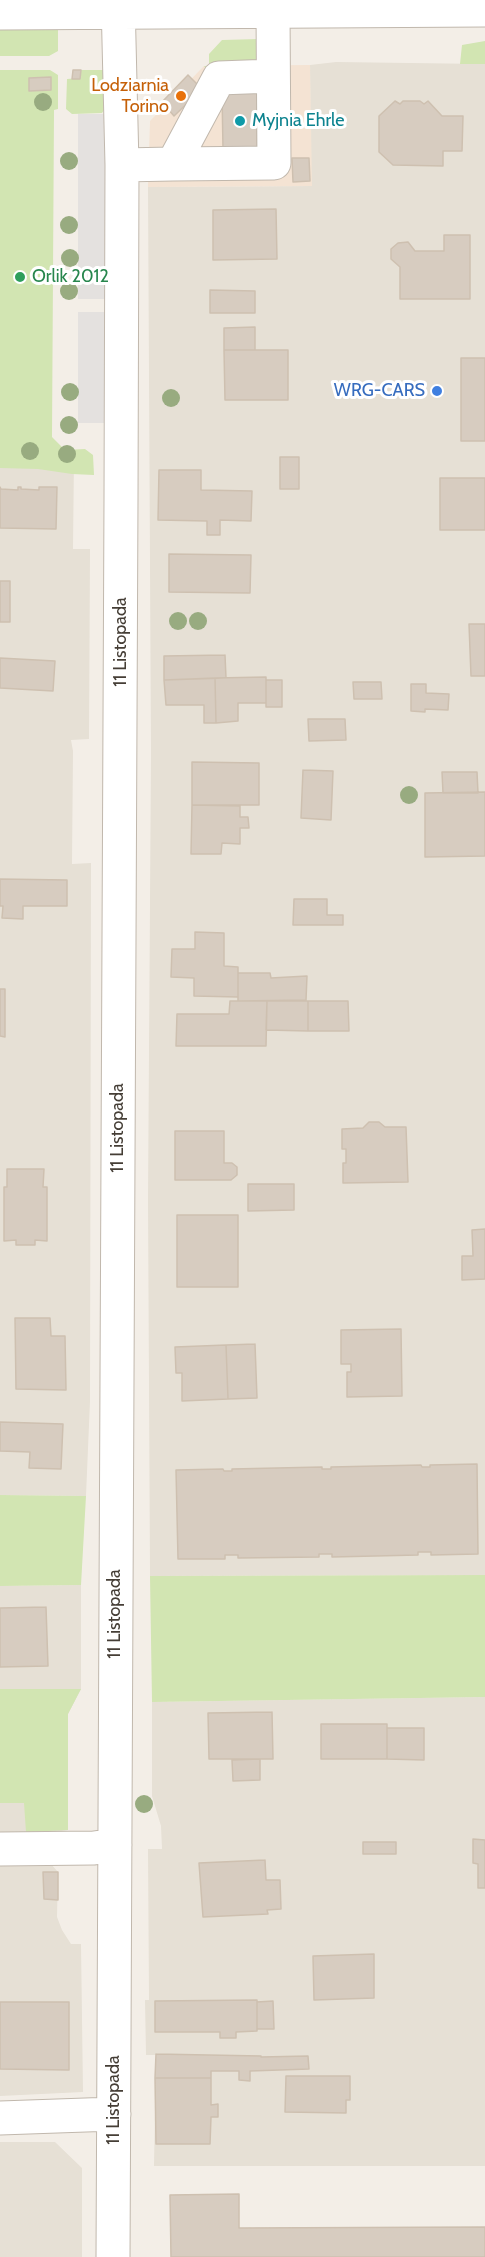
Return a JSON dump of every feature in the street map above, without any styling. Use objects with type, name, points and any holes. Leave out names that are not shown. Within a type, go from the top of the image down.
[{"type":"street","points":[[0,13],[118,7],[273,12],[485,10]]},
{"type":"street","name":"11 Listopada","points":[[113,2257],[122,165],[118,7]]},
{"type":"street","points":[[122,165],[274,163],[273,12]]},
{"type":"street","points":[[173,164],[219,78],[273,76]]},
{"type":"street","points":[[0,1849],[94,1848],[115,1845]]},
{"type":"street","points":[[0,2118],[114,2114]]},
{"type":"shaded area","points":[[336,62],[485,64],[485,1575],[150,1576],[148,1199],[151,753],[148,187],[311,186],[310,65]]},
{"type":"shaded area","points":[[310,65],[312,186],[148,187],[150,121],[204,66]]},
{"type":"shaded area","points":[[78,114],[105,114],[106,299],[78,299]]},
{"type":"shaded area","points":[[78,312],[105,312],[105,423],[78,423]]},
{"type":"shaded area","points":[[0,456],[74,456],[73,549],[90,549],[89,739],[71,740],[73,751],[72,864],[91,863],[90,1401],[86,1496],[0,1495]]},
{"type":"shaded area","points":[[81,1585],[81,1689],[68,1714],[68,1830],[52,1832],[51,1864],[58,1872],[57,1917],[71,1944],[81,1944],[83,2092],[0,2096],[0,1586]]},
{"type":"shaded area","points":[[485,1697],[485,2166],[154,2166],[156,2055],[146,2055],[145,2000],[149,2000],[148,1849],[162,1849],[161,1826],[152,1796],[152,1702]]},
{"type":"shaded area","points":[[0,2142],[55,2142],[82,2168],[82,2257],[0,2257]]},
{"type":"green space","points":[[0,30],[58,30],[58,51],[49,56],[0,56]]},
{"type":"green space","points":[[259,39],[259,67],[210,73],[204,66],[209,66],[209,54],[222,40]]},
{"type":"green space","points":[[485,41],[485,64],[460,64],[462,45]]},
{"type":"green space","points":[[0,70],[50,70],[58,75],[58,109],[54,110],[52,437],[65,450],[85,449],[93,455],[94,475],[38,469],[0,468]]},
{"type":"green space","points":[[81,70],[104,70],[104,110],[102,113],[72,114],[66,109],[67,79],[80,78]]},
{"type":"green space","points":[[0,1495],[86,1496],[81,1585],[0,1586]]},
{"type":"green space","points":[[485,1575],[485,1697],[152,1702],[150,1576]]},
{"type":"green space","points":[[0,1689],[81,1689],[68,1714],[68,1830],[26,1832],[24,1803],[0,1803]]},
{"type":"building","points":[[73,70],[81,70],[80,79],[72,79]]},
{"type":"building","name":"Lodziarnia Torino","points":[[188,75],[202,89],[174,116],[162,102]]},
{"type":"building","points":[[51,77],[51,90],[29,91],[29,78]]},
{"type":"building","name":"Myjnia Ehrle","points":[[222,93],[257,93],[257,149],[223,149]]},
{"type":"building","points":[[395,101],[400,104],[403,101],[420,101],[424,104],[428,101],[442,116],[463,116],[462,151],[443,151],[443,166],[393,165],[379,152],[379,116]]},
{"type":"building","points":[[292,158],[309,158],[310,181],[293,182]]},
{"type":"building","points":[[276,209],[277,259],[213,260],[213,210]]},
{"type":"building","points":[[444,235],[470,235],[470,299],[400,299],[400,267],[391,259],[391,249],[398,243],[408,242],[415,251],[444,251]]},
{"type":"building","points":[[210,290],[255,291],[255,313],[210,313]]},
{"type":"building","points":[[255,327],[255,350],[224,350],[224,328]]},
{"type":"building","points":[[224,350],[288,350],[288,400],[225,400]]},
{"type":"building","points":[[461,358],[485,358],[485,441],[461,441]]},
{"type":"building","points":[[280,457],[299,457],[299,489],[280,489]]},
{"type":"building","points":[[159,470],[201,470],[201,490],[252,491],[251,521],[220,520],[220,535],[207,535],[207,521],[158,520]]},
{"type":"building","points":[[440,478],[485,478],[485,530],[440,530]]},
{"type":"building","points":[[0,487],[1,489],[18,490],[18,487],[21,487],[21,489],[39,490],[39,487],[57,487],[56,529],[0,528]]},
{"type":"building","points":[[169,554],[251,555],[250,593],[169,592]]},
{"type":"building","points":[[0,581],[10,581],[10,622],[0,622]]},
{"type":"building","points":[[469,624],[485,624],[485,676],[471,676]]},
{"type":"building","points":[[225,655],[226,678],[164,680],[164,656]]},
{"type":"building","points":[[0,658],[55,661],[53,691],[0,688]]},
{"type":"building","points":[[266,677],[266,703],[238,703],[238,721],[216,723],[215,678]]},
{"type":"building","points":[[215,678],[216,723],[204,723],[204,705],[166,705],[164,680]]},
{"type":"building","points":[[266,680],[282,680],[282,707],[266,707]]},
{"type":"building","points":[[353,682],[381,682],[382,699],[354,699]]},
{"type":"building","points":[[411,684],[426,684],[426,693],[449,694],[448,710],[411,711]]},
{"type":"building","points":[[308,719],[345,719],[346,740],[309,741]]},
{"type":"building","points":[[192,762],[259,763],[259,805],[192,805]]},
{"type":"building","points":[[303,770],[333,771],[331,820],[301,818]]},
{"type":"building","points":[[442,772],[477,772],[478,793],[443,793]]},
{"type":"building","points":[[485,792],[485,856],[425,857],[425,793]]},
{"type":"building","points":[[192,805],[240,806],[240,817],[248,817],[249,828],[240,828],[240,844],[222,843],[221,854],[191,854]]},
{"type":"building","points":[[0,879],[67,880],[67,906],[23,906],[23,919],[2,918]]},
{"type":"building","points":[[294,899],[327,899],[327,915],[343,915],[343,925],[293,925]]},
{"type":"building","points":[[195,932],[224,933],[224,966],[238,967],[238,997],[194,996],[194,978],[171,977],[172,949],[195,949]]},
{"type":"building","points":[[238,973],[270,973],[271,978],[307,976],[306,1000],[238,1001]]},
{"type":"building","points":[[0,989],[5,989],[5,1037],[0,1036]]},
{"type":"building","points":[[230,1001],[267,1001],[266,1046],[176,1046],[177,1014],[229,1014]]},
{"type":"building","points":[[267,1001],[308,1001],[308,1031],[266,1030]]},
{"type":"building","points":[[308,1001],[348,1001],[349,1031],[308,1031]]},
{"type":"building","points":[[369,1122],[379,1122],[385,1127],[406,1127],[408,1182],[343,1183],[346,1149],[342,1149],[342,1129],[363,1128]]},
{"type":"building","points":[[175,1131],[224,1131],[224,1163],[232,1163],[237,1167],[237,1175],[231,1180],[175,1180]]},
{"type":"building","points":[[7,1169],[44,1169],[43,1187],[47,1187],[47,1241],[35,1240],[35,1245],[16,1245],[16,1240],[4,1241],[4,1187],[7,1187]]},
{"type":"building","points":[[248,1184],[294,1184],[294,1210],[248,1211]]},
{"type":"building","points":[[177,1215],[238,1215],[238,1287],[177,1287]]},
{"type":"building","points":[[485,1229],[485,1279],[462,1280],[462,1256],[473,1256],[472,1230]]},
{"type":"building","points":[[15,1318],[50,1318],[51,1336],[65,1336],[66,1390],[16,1389]]},
{"type":"building","points":[[401,1329],[402,1396],[347,1397],[347,1372],[351,1372],[351,1364],[341,1364],[341,1330]]},
{"type":"building","points":[[255,1344],[257,1398],[228,1399],[226,1345]]},
{"type":"building","points":[[226,1345],[228,1399],[182,1401],[182,1373],[176,1373],[175,1347]]},
{"type":"building","points":[[0,1422],[63,1424],[61,1469],[29,1468],[30,1452],[0,1451]]},
{"type":"building","points":[[477,1464],[478,1554],[431,1555],[431,1552],[418,1552],[418,1555],[332,1557],[332,1554],[319,1554],[319,1557],[238,1558],[238,1555],[225,1555],[225,1559],[178,1559],[176,1470],[223,1469],[232,1471],[232,1469],[322,1467],[322,1469],[331,1469],[331,1467],[421,1465],[430,1467],[430,1465]]},
{"type":"building","points":[[46,1607],[48,1666],[0,1667],[0,1608]]},
{"type":"building","points":[[272,1712],[273,1759],[209,1759],[208,1713]]},
{"type":"building","points":[[321,1724],[387,1724],[387,1759],[321,1759]]},
{"type":"building","points":[[387,1728],[424,1728],[424,1760],[387,1759]]},
{"type":"building","points":[[260,1759],[260,1780],[233,1781],[232,1760]]},
{"type":"building","points":[[473,1839],[485,1840],[485,1888],[478,1888],[478,1864],[473,1863]]},
{"type":"building","points":[[363,1842],[396,1842],[396,1854],[363,1854]]},
{"type":"building","points":[[265,1860],[266,1880],[280,1880],[281,1909],[267,1910],[268,1914],[203,1917],[199,1863]]},
{"type":"building","points":[[43,1872],[58,1872],[58,1900],[44,1899]]},
{"type":"building","points":[[374,1954],[374,1998],[314,2000],[313,1956]]},
{"type":"building","points":[[257,2000],[257,2031],[236,2032],[236,2038],[220,2038],[220,2032],[155,2032],[155,2001]]},
{"type":"building","points":[[273,2001],[274,2029],[257,2029],[257,2002]]},
{"type":"building","points":[[0,2002],[69,2002],[69,2070],[0,2069]]},
{"type":"building","points":[[156,2054],[308,2056],[309,2069],[250,2071],[250,2081],[239,2080],[239,2071],[211,2071],[211,2078],[155,2078]]},
{"type":"building","points":[[286,2076],[350,2076],[350,2100],[346,2100],[346,2113],[285,2112]]},
{"type":"building","points":[[155,2078],[211,2078],[211,2105],[218,2104],[218,2117],[211,2117],[210,2144],[156,2144]]},
{"type":"building","points":[[239,2194],[239,2228],[485,2227],[485,2257],[171,2257],[170,2195]]},
{"type":"place","name":"Lodziarnia Torino","points":[[181,96]]},
{"type":"place","name":"Myjnia Ehrle","points":[[240,121]]},
{"type":"place","name":"Orlik 2012","points":[[20,277]]},
{"type":"place","name":"WRG-CARS","points":[[437,391]]}]
